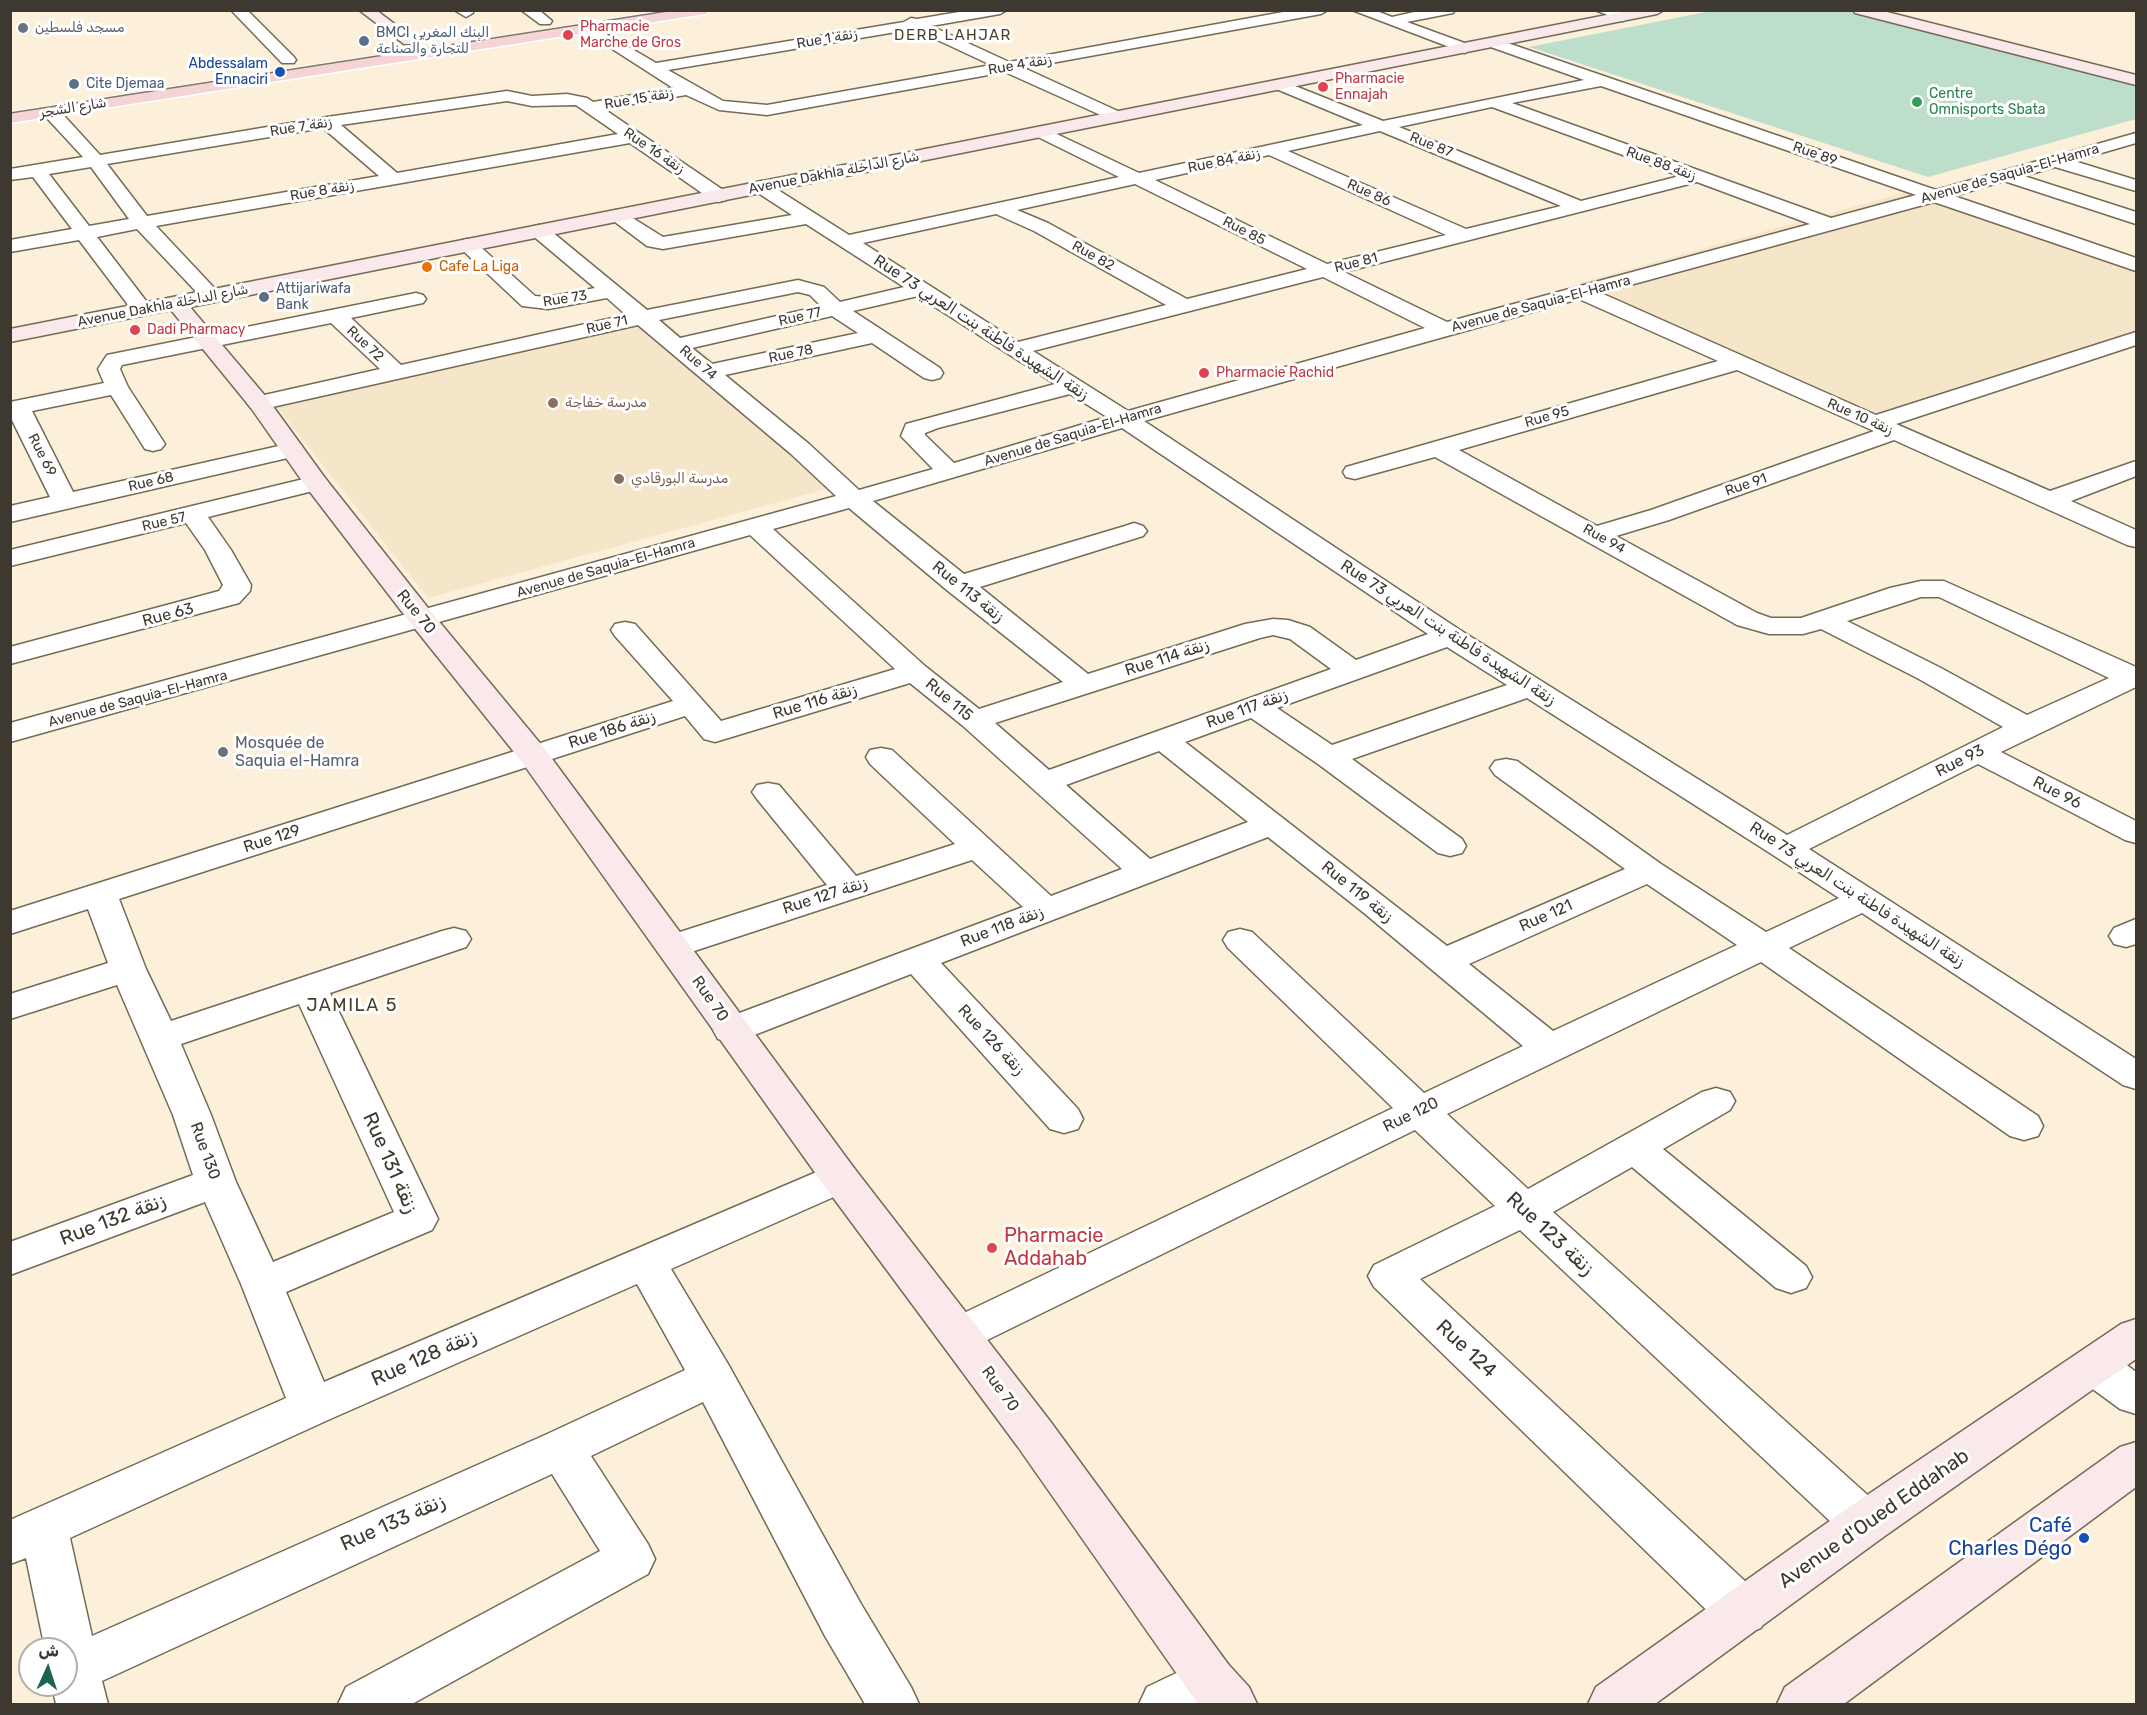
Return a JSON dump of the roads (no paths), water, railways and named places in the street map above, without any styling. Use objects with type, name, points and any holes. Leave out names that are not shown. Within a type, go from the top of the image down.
[{"type":"main road","points":[[189,74],[612,10]]},
{"type":"main road","name":"شارع الشجر","points":[[10,118],[705,10]]},
{"type":"street","points":[[238,10],[288,60]]},
{"type":"street","points":[[366,10],[409,41]]},
{"type":"street","points":[[528,10],[545,21]]},
{"type":"street","points":[[885,10],[1116,117]]},
{"type":"street","name":"Rue 1 زنقة","points":[[653,68],[781,47],[801,52],[916,24],[1000,10]]},
{"type":"street","name":"Rue 4 زنقة","points":[[719,105],[750,110],[785,108],[1321,10]]},
{"type":"street","points":[[1359,10],[1466,48]]},
{"type":"street","points":[[1390,21],[1448,10]]},
{"type":"street","points":[[1602,10],[1623,17]]},
{"type":"street","name":"Avenue Dakhla شارع الداخلة","points":[[10,336],[1657,10]]},
{"type":"street","points":[[1860,10],[2136,80]]},
{"type":"street","points":[[1888,18],[1913,11],[2136,66]]},
{"type":"street","name":"Rue 15 زنقة","points":[[591,29],[688,90],[719,105]]},
{"type":"street","name":"Rue 89","points":[[1493,43],[2136,265]]},
{"type":"street","points":[[801,52],[820,56]]},
{"type":"street","name":"Rue 84 زنقة","points":[[846,242],[1493,102],[1601,81]]},
{"type":"street","name":"Rue 87","points":[[1280,85],[1581,207]]},
{"type":"street","name":"Rue 15 زنقة","points":[[590,107],[688,90]]},
{"type":"street","name":"Rue 7 زنقة","points":[[10,175],[494,96],[518,97],[539,102],[575,100],[590,107]]},
{"type":"street","name":"Rue 88 زنقة","points":[[1493,102],[1829,224]]},
{"type":"street","name":"Rue 16 زنقة","points":[[590,107],[719,196]]},
{"type":"street","points":[[51,112],[96,161],[141,222],[211,296]]},
{"type":"street","points":[[327,122],[392,178]]},
{"type":"street","name":"Rue 85","points":[[1042,132],[1142,179],[1446,330]]},
{"type":"street","name":"Rue 8 زنقة","points":[[10,246],[633,136]]},
{"type":"street","name":"Avenue de Saquia-El-Hamra","points":[[10,733],[950,472],[1125,420],[2136,138]]},
{"type":"street","name":"Rue 86","points":[[1273,151],[1465,236]]},
{"type":"street","points":[[2055,161],[2136,186]]},
{"type":"street","points":[[37,170],[142,310]]},
{"type":"street","points":[[2006,176],[2136,218]]},
{"type":"street","name":"Rue 81","points":[[1015,349],[1697,177]]},
{"type":"street","name":"Rue 73 زنقة الشهيدة فاطنة بنت العربي","points":[[761,187],[1125,420],[1450,636],[1785,848],[2136,1076]]},
{"type":"street","name":"Rue 82","points":[[999,209],[1041,227],[1185,307]]},
{"type":"street","points":[[616,216],[654,242],[674,242],[808,218]]},
{"type":"street","name":"Rue 74","points":[[539,231],[800,449],[852,498]]},
{"type":"street","name":"Rue 73","points":[[467,245],[529,302],[548,303],[613,291]]},
{"type":"street","name":"Rue 71","points":[[259,403],[644,317],[798,286],[817,291],[874,336],[932,373]]},
{"type":"street","name":"Rue 77","points":[[677,345],[922,290]]},
{"type":"street","name":"Rue 10 زنقة","points":[[1583,292],[2136,539]]},
{"type":"street","name":"Rue 72","points":[[117,387],[109,369],[115,360],[416,299]]},
{"type":"street","name":"Rue 70","points":[[176,303],[259,403],[316,483],[422,619],[533,755],[673,946],[731,1030],[840,1178],[960,1334],[1221,1693]]},
{"type":"street","name":"Rue 72","points":[[335,315],[396,372]]},
{"type":"street","name":"Rue 78","points":[[708,372],[874,336]]},
{"type":"street","name":"Rue 91","points":[[1596,534],[1670,511],[1884,428],[2134,341]]},
{"type":"street","name":"Rue 95","points":[[1355,472],[1740,362]]},
{"type":"street","points":[[117,387],[153,444]]},
{"type":"street","name":"Rue 69","points":[[65,502],[15,409],[117,387]]},
{"type":"street","points":[[950,472],[913,436],[914,429],[1071,387]]},
{"type":"street","name":"Rue 94","points":[[1439,449],[1596,534],[1747,620],[1768,626],[1803,626],[1900,594],[1921,589],[1944,589],[2135,677]]},
{"type":"street","name":"Rue 68","points":[[10,514],[292,450]]},
{"type":"street","points":[[2050,500],[2136,468]]},
{"type":"street","name":"Rue 57","points":[[10,558],[316,483]]},
{"type":"street","name":"Rue 113 زنقة","points":[[852,498],[1083,685]]},
{"type":"street","name":"Rue 63","points":[[10,656],[229,597],[236,591],[237,585],[218,550],[193,515]]},
{"type":"street","name":"Rue 115","points":[[755,526],[915,672],[974,720],[1145,872]]},
{"type":"street","points":[[958,585],[1134,531]]},
{"type":"street","points":[[1824,620],[1929,673],[2026,727]]},
{"type":"street","name":"Rue 114 زنقة","points":[[974,720],[1255,630],[1273,627],[1288,628],[1300,633],[1353,671]]},
{"type":"street","points":[[625,630],[670,679],[690,705]]},
{"type":"street","name":"Rue 117 زنقة","points":[[1044,782],[1450,636]]},
{"type":"street","name":"Rue 116 زنقة","points":[[690,705],[715,733],[915,672]]},
{"type":"street","name":"Rue 93","points":[[1785,848],[2026,727],[2135,677]]},
{"type":"street","points":[[1329,757],[1529,687]]},
{"type":"street","name":"Rue 186 زنقة","points":[[533,755],[690,705]]},
{"type":"street","points":[[1253,706],[1329,757],[1450,846]]},
{"type":"street","name":"Rue 119 زنقة","points":[[1162,739],[1274,824],[1550,1048]]},
{"type":"street","name":"Rue 96","points":[[1978,752],[2136,833]]},
{"type":"street","name":"Rue 129","points":[[10,923],[533,755]]},
{"type":"street","points":[[881,757],[1046,910]]},
{"type":"street","points":[[1506,768],[1649,871],[1764,947],[2024,1126]]},
{"type":"street","points":[[768,792],[848,888]]},
{"type":"street","name":"Rue 118 زنقة","points":[[731,1030],[1274,824]]},
{"type":"street","name":"Rue 127 زنقة","points":[[673,946],[978,847]]},
{"type":"street","name":"Rue 121","points":[[1442,962],[1649,871]]},
{"type":"street","name":"Rue 130","points":[[100,895],[128,969],[160,1038],[216,1182],[262,1284],[312,1407]]},
{"type":"street","name":"Rue 120","points":[[960,1334],[1550,1048],[1864,900]]},
{"type":"street","points":[[160,1038],[454,939]]},
{"type":"street","name":"Rue 123 زنقة","points":[[1240,940],[1524,1210],[1865,1523]]},
{"type":"street","name":"Rue 126 زنقة","points":[[918,960],[1064,1119]]},
{"type":"street","points":[[10,1007],[128,969]]},
{"type":"street","name":"Rue 131 زنقة","points":[[262,1284],[418,1219],[310,988]]},
{"type":"street","name":"Rue 124","points":[[1716,1101],[1524,1210],[1389,1276],[1743,1612]]},
{"type":"street","points":[[1635,1148],[1791,1277]]},
{"type":"street","name":"Rue 128 زنقة","points":[[27,1536],[312,1407],[840,1178]]},
{"type":"street","name":"Rue 132 زنقة","points":[[10,1259],[216,1182]]},
{"type":"street","points":[[645,1261],[712,1377],[843,1620],[894,1704]]},
{"type":"street","name":"Avenue d'Oued Eddahab","points":[[1614,1704],[1865,1523],[2136,1336]]},
{"type":"street","points":[[2095,1366],[2136,1396]]},
{"type":"street","name":"Rue 133 زنقة","points":[[78,1687],[375,1531],[561,1449],[712,1377]]},
{"type":"street","points":[[364,1704],[631,1559],[561,1449]]},
{"type":"street","points":[[1803,1704],[2136,1461]]},
{"type":"street","points":[[27,1536],[61,1637]]},
{"type":"street","points":[[1165,1704],[1221,1693]]},
{"type":"tram line","points":[[10,113],[674,10]]},
{"type":"place","name":"مسجد فلسطين","points":[[23,28]]},
{"type":"place","name":"Pharmacie Marche de Gros","points":[[568,35]]},
{"type":"place","name":"BMCI البنك المغربي للتجارة والصناعة","points":[[364,41]]},
{"type":"place","name":"Abdessalam Ennaciri","points":[[280,72]]},
{"type":"place","name":"Cite Djemaa","points":[[74,84]]},
{"type":"place","name":"Pharmacie Ennajah","points":[[1323,87]]},
{"type":"place","name":"Centre Omnisports Sbata","points":[[1917,102]]},
{"type":"place","name":"Cafe La Liga","points":[[427,267]]},
{"type":"place","name":"Attijariwafa Bank","points":[[264,297]]},
{"type":"place","name":"Dadi Pharmacy","points":[[135,330]]},
{"type":"place","name":"Pharmacie Rachid","points":[[1204,373]]},
{"type":"place","name":"مدرسة خفاجة","points":[[553,403]]},
{"type":"place","name":"مدرسة البورقادي","points":[[619,479]]},
{"type":"place","name":"Mosquée de Saquia el-Hamra","points":[[223,752]]},
{"type":"place","name":"Pharmacie Addahab","points":[[992,1248]]},
{"type":"place","name":"Café Charles Dégo","points":[[2084,1538]]},
{"type":"district","name":"DERB LAHJAR","points":[[953,36]]},
{"type":"district","name":"JAMILA 5","points":[[352,1006]]}]
